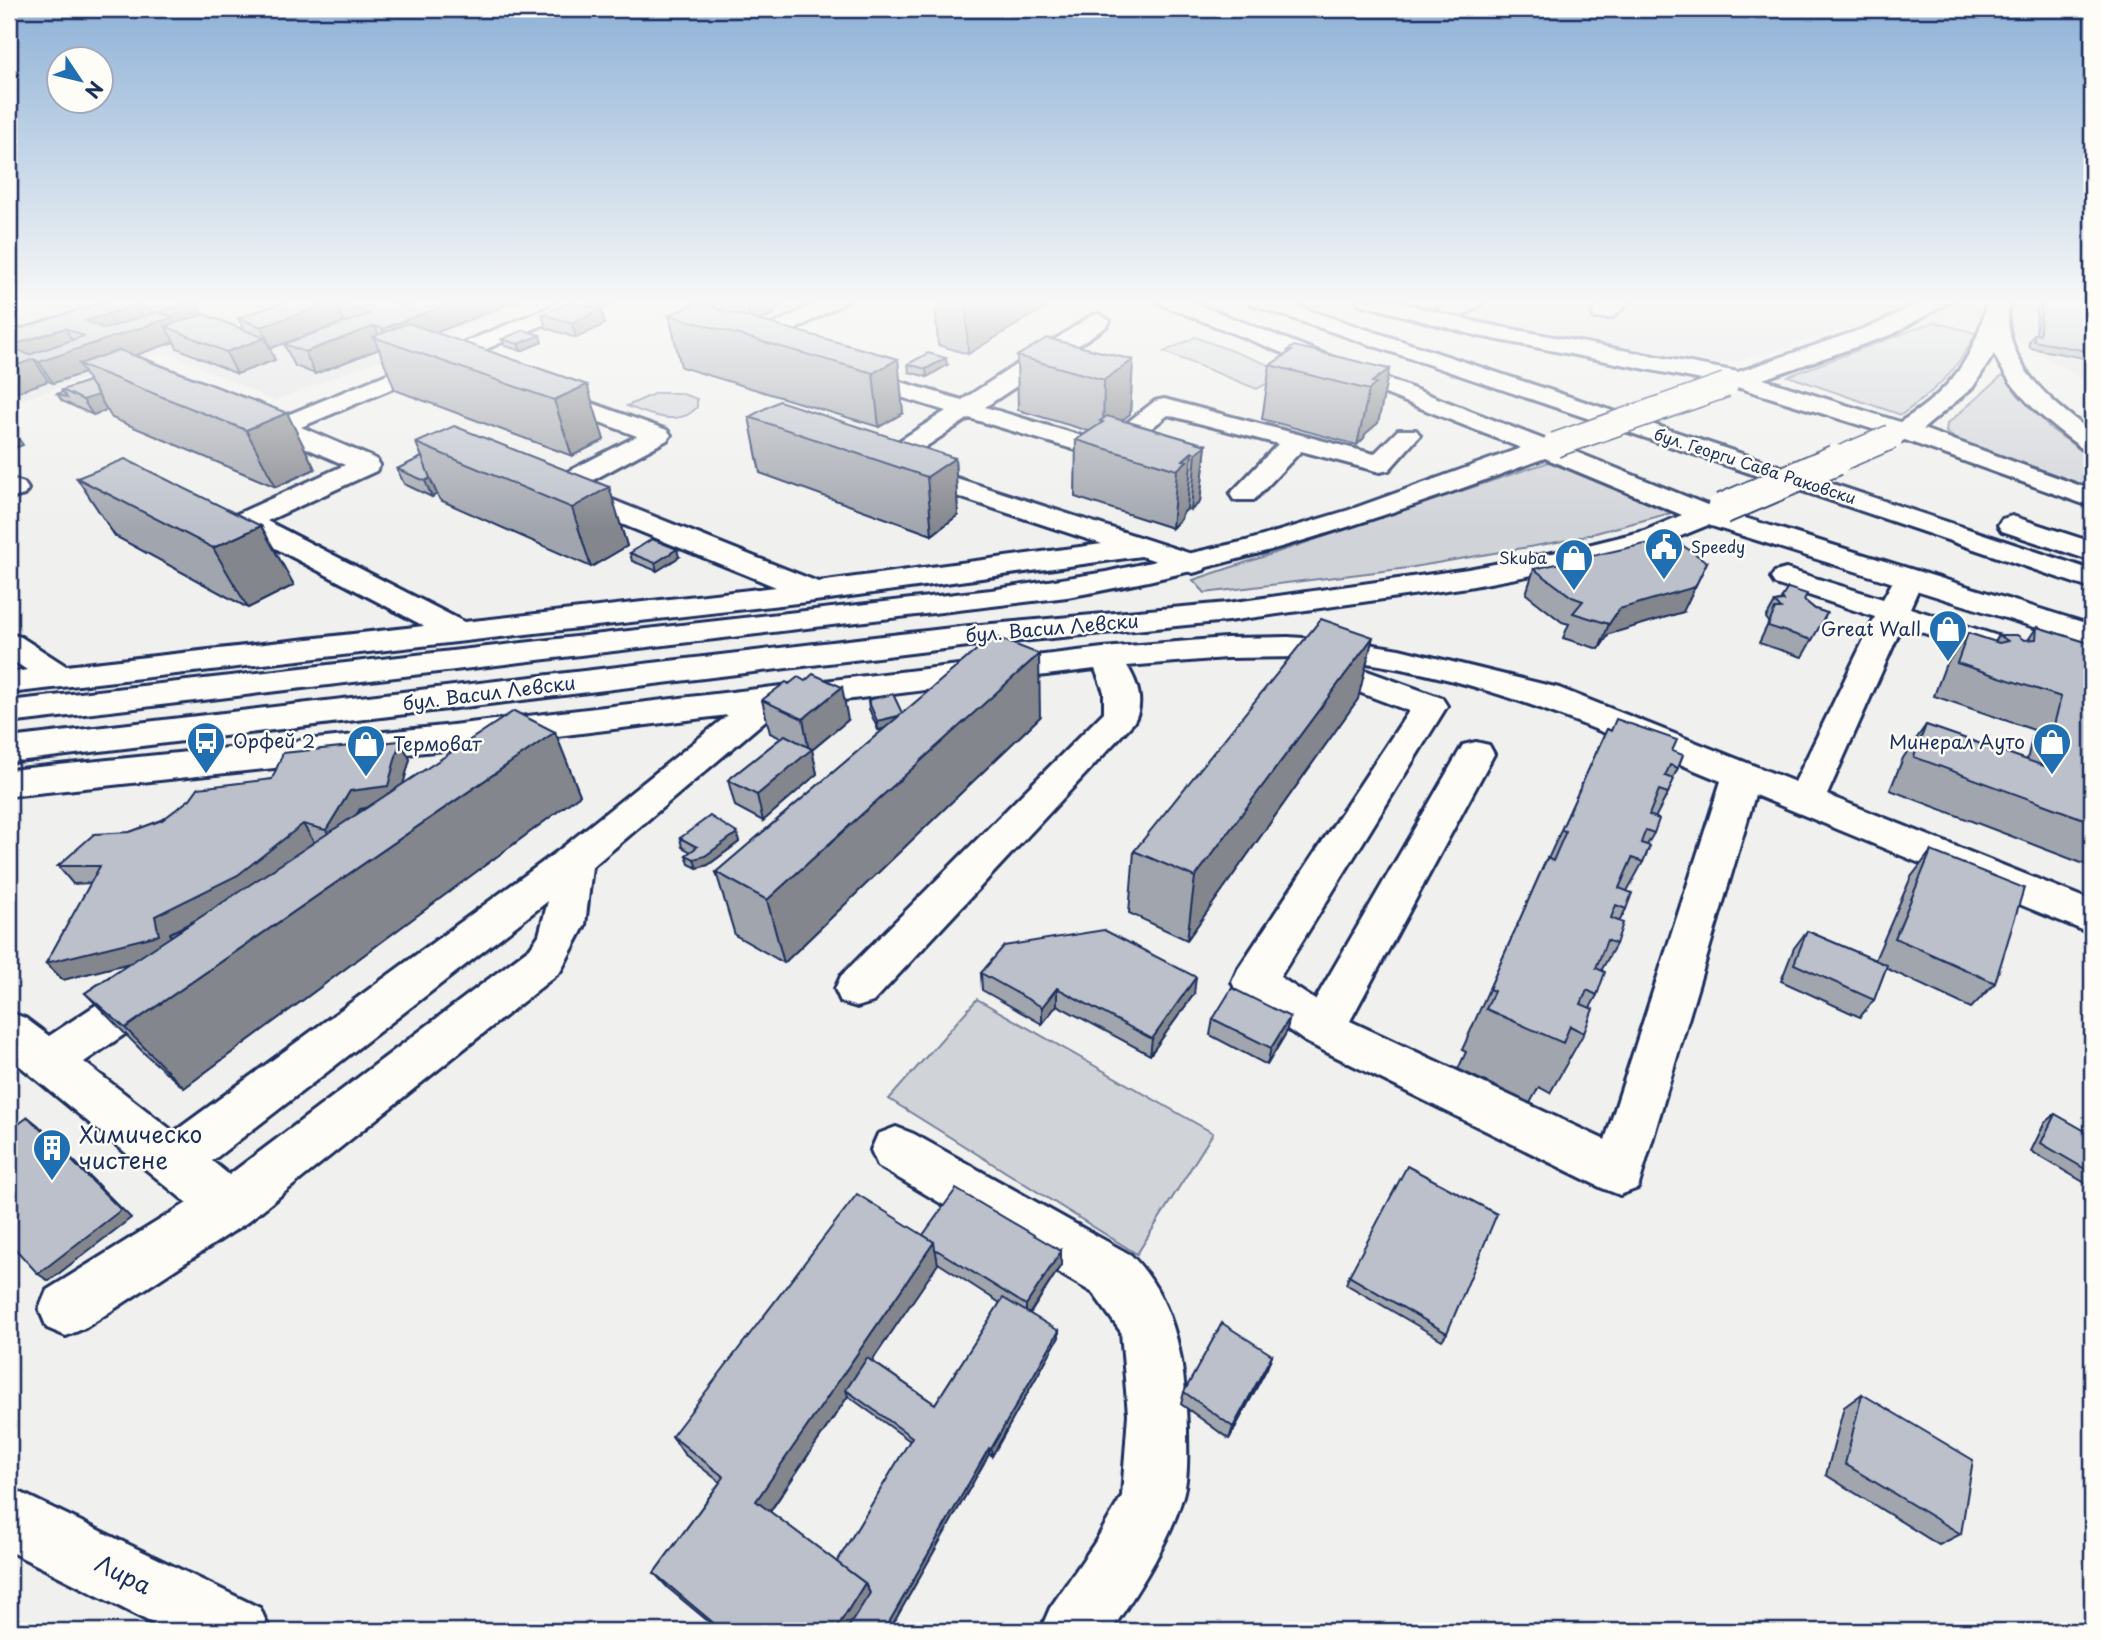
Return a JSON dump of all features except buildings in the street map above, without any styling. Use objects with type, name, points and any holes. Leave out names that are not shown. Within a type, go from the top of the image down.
[{"type":"street","points":[[280,427],[402,377]]},
{"type":"street","points":[[857,377],[1106,451],[1164,406],[1380,464],[1407,435]]},
{"type":"street","points":[[1014,377],[883,463],[1193,564]]},
{"type":"street","points":[[1367,377],[1715,513],[1908,578],[2092,635]]},
{"type":"street","name":"бул. Георги Сава Раковски","points":[[1485,377],[2092,580]]},
{"type":"street","points":[[1708,377],[1733,382],[1897,434],[2092,499]]},
{"type":"street","name":"бул. Васил Левски","points":[[9,712],[1003,597],[1095,584],[1193,564],[1294,537],[1749,377]]},
{"type":"street","name":"бул. Васил Левски","points":[[9,750],[969,636],[1228,612],[1468,578],[1581,556],[1654,537],[1715,513],[1897,434],[1971,377]]},
{"type":"street","points":[[2015,377],[2035,398],[2092,444]]},
{"type":"street","points":[[525,386],[658,435],[558,488],[815,592]]},
{"type":"street","name":"бул. Георги Сава Раковски","points":[[1626,398],[1692,419]]},
{"type":"street","points":[[222,402],[366,465],[245,521],[459,632]]},
{"type":"street","points":[[1244,494],[1296,441]]},
{"type":"street","name":"бул. Георги Сава Раковски","points":[[1798,454],[2092,552]]},
{"type":"street","points":[[9,682],[815,592],[1143,547]]},
{"type":"street","points":[[1786,578],[2092,677]]},
{"type":"street","points":[[1805,801],[1908,578]]},
{"type":"street","points":[[969,636],[982,671]]},
{"type":"street","points":[[9,644],[60,677]]},
{"type":"street","points":[[1250,649],[1303,659],[1430,706],[1254,982],[1322,1029],[1620,1172],[1742,775]]},
{"type":"street","points":[[9,783],[444,738],[768,700],[982,671],[1183,650],[1348,651],[1475,675],[1546,696],[2092,918]]},
{"type":"street","points":[[856,989],[1121,715],[1123,703],[1118,683],[1112,665],[1103,658]]},
{"type":"street","points":[[174,1161],[572,861],[768,700]]},
{"type":"street","points":[[428,782],[444,738]]},
{"type":"street","points":[[1322,1029],[1476,754]]},
{"type":"street","points":[[66,1309],[228,1206],[545,960],[560,942],[566,925],[572,861]]},
{"type":"street","points":[[49,1061],[179,973]]},
{"type":"street","points":[[9,1031],[228,1206]]},
{"type":"street","points":[[896,1150],[1112,1274],[1135,1299],[1150,1335],[1158,1449],[1153,1497],[1131,1539],[1073,1631]]},
{"type":"street","name":"Лира","points":[[9,1518],[237,1631]]},
{"type":"shaded area","points":[[9,377],[90,377],[9,404]]},
{"type":"shaded area","points":[[221,377],[337,377],[274,401]]},
{"type":"shaded area","points":[[1226,377],[1280,377],[1257,389]]},
{"type":"shaded area","points":[[1790,377],[1946,377],[1901,415]]},
{"type":"shaded area","points":[[2004,377],[2051,429],[2092,458],[2092,489],[1959,442],[1946,432],[1947,424]]},
{"type":"shaded area","points":[[2078,377],[2092,377],[2092,385]]},
{"type":"shaded area","points":[[656,393],[680,393],[697,399],[697,407],[682,417],[673,418],[627,406]]},
{"type":"shaded area","points":[[1549,462],[1671,513],[1569,540],[1408,568],[1205,593],[1193,580]]},
{"type":"shaded area","points":[[977,999],[1213,1133],[1137,1254],[889,1099]]},
{"type":"place","name":"Speedy","points":[[1664,581]]},
{"type":"place","name":"Skuba","points":[[1574,592]]},
{"type":"place","name":"Great Wall","points":[[1948,663]]},
{"type":"place","name":"Орфей 2","points":[[206,775]]},
{"type":"place","name":"Минерал Ауто","points":[[2052,776]]},
{"type":"place","name":"Термоват","points":[[366,778]]},
{"type":"place","name":"Химическо чистене","points":[[52,1182]]}]
